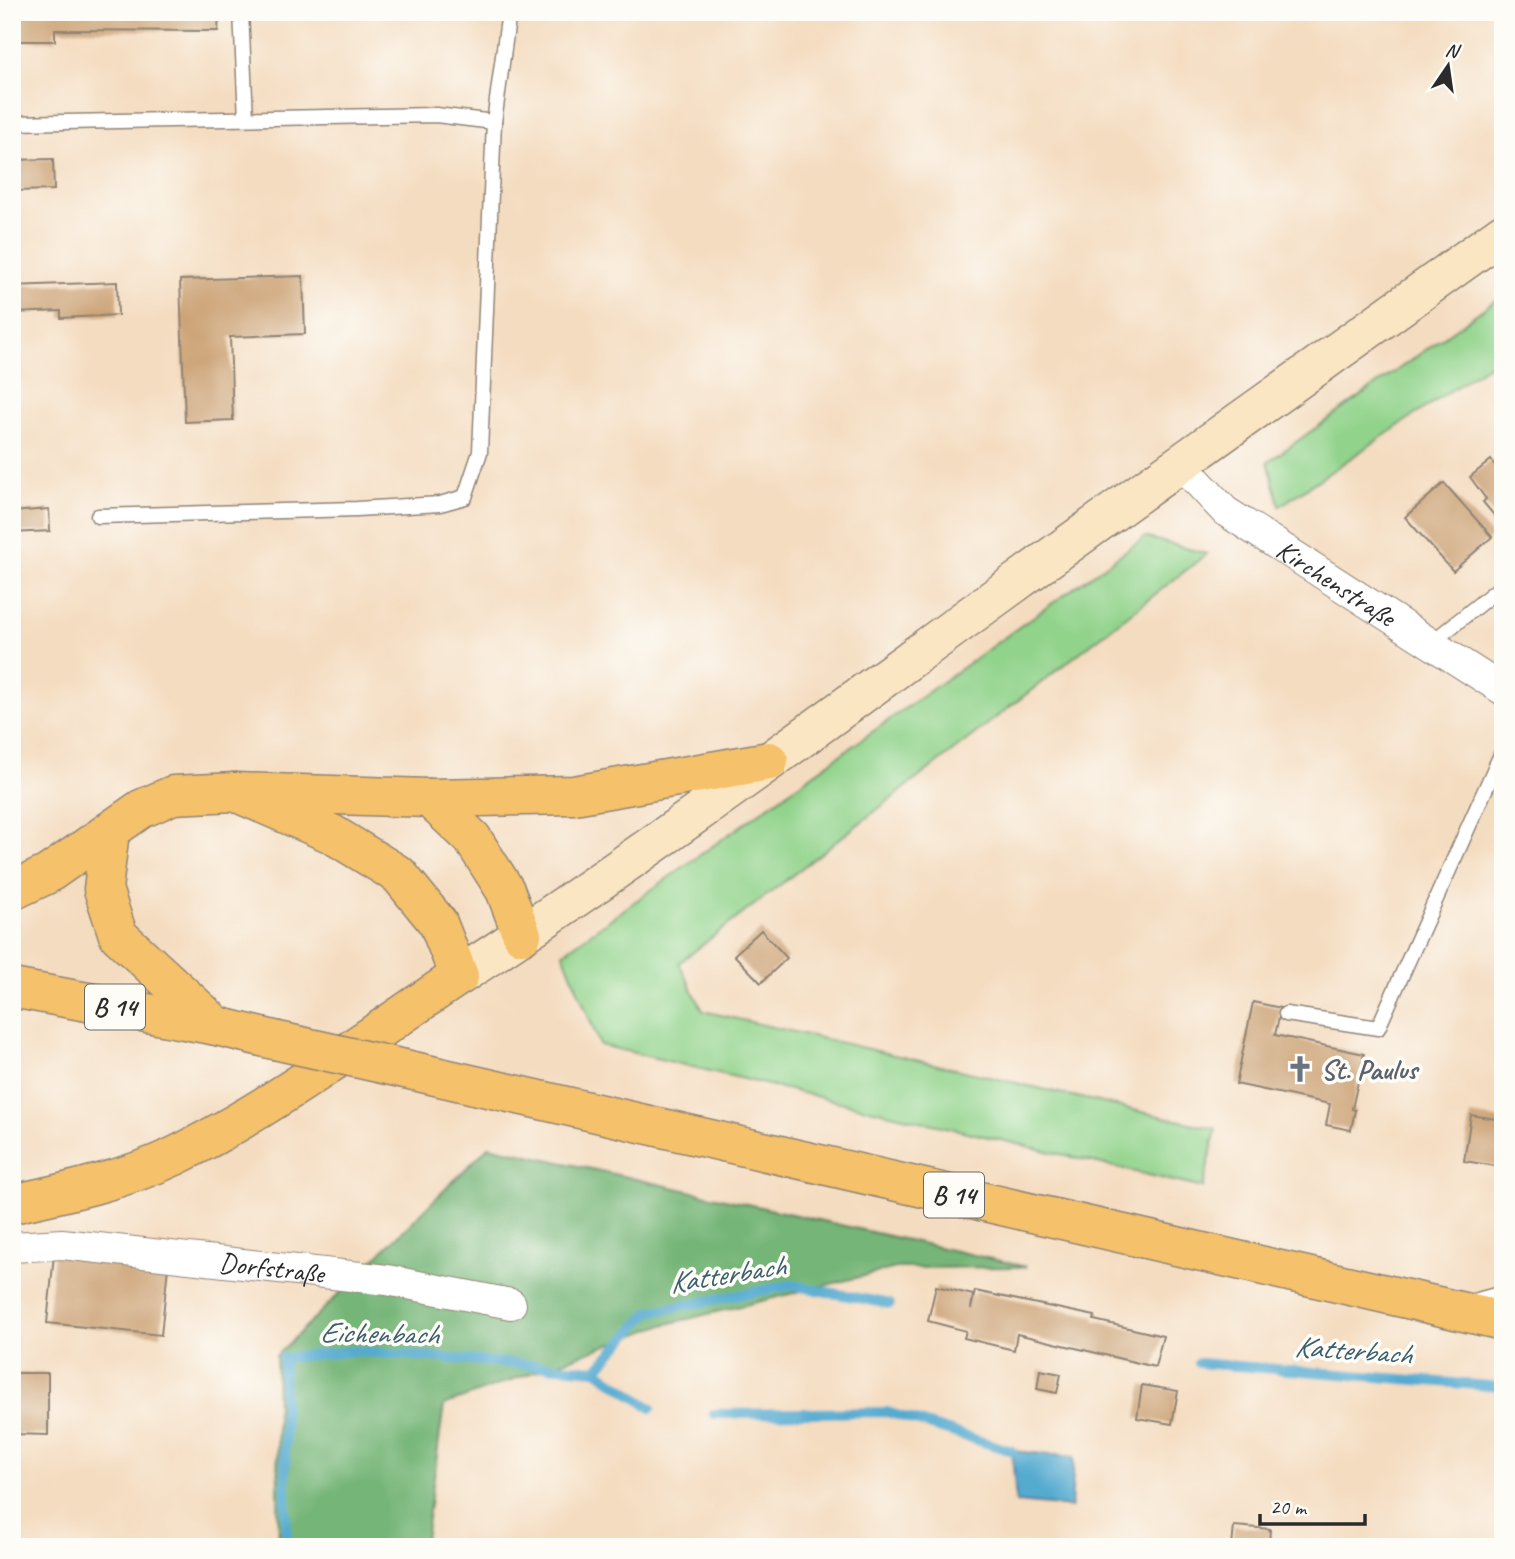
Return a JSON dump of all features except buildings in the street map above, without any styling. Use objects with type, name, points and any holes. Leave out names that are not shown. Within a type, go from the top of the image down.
[{"type":"main road","points":[[19,1203],[92,1186],[174,1156],[262,1107],[522,935],[769,761],[1503,233]]},
{"type":"main road","points":[[12,891],[48,874],[141,809],[173,795],[235,792],[429,798],[574,795],[769,761]]},
{"type":"main road","points":[[235,792],[332,834],[399,875],[438,922],[459,976]]},
{"type":"main road","points":[[429,798],[472,838],[505,890],[522,935]]},
{"type":"main road","points":[[110,831],[103,889],[118,935],[218,1026]]},
{"type":"main road","name":"B 14","points":[[12,988],[218,1026],[1503,1321]]},
{"type":"street","name":"Kirchenstraße","points":[[1180,463],[1225,511],[1503,690]]},
{"type":"street","name":"Dorfstraße","points":[[19,1203],[21,1246],[62,1244],[387,1280],[511,1304]]},
{"type":"lane","points":[[241,12],[246,118]]},
{"type":"lane","points":[[98,516],[357,509],[440,504],[465,497],[480,453],[494,122],[509,12]]},
{"type":"lane","points":[[12,123],[436,115],[494,122]]},
{"type":"lane","points":[[1430,644],[1503,585]]},
{"type":"lane","points":[[1286,1014],[1378,1028],[1503,750]]},
{"type":"lane","points":[[1449,1309],[1503,1293]]},
{"type":"green space","points":[[1503,295],[1503,355],[1280,506],[1268,462]]},
{"type":"green space","points":[[1145,537],[1207,554],[679,963],[703,1011],[1216,1129],[1203,1188],[600,1045],[563,953]]},
{"type":"green space","points":[[489,1146],[1027,1267],[896,1268],[659,1326],[444,1405],[424,1547],[279,1547],[276,1356]]},
{"type":"water","points":[[1012,1451],[1074,1457],[1071,1507],[1016,1502]]},
{"type":"waterway","name":"Katterbach","points":[[596,1370],[649,1312],[791,1285],[890,1304]]},
{"type":"waterway","name":"Eichenbach","points":[[287,1547],[283,1358],[354,1351],[596,1370],[651,1408]]},
{"type":"waterway","name":"Katterbach","points":[[1199,1363],[1503,1387]]},
{"type":"waterway","name":"Eichenbach","points":[[714,1414],[887,1412],[1012,1451]]},
{"type":"place","name":"St. Paulus","points":[[1300,1069]]}]
